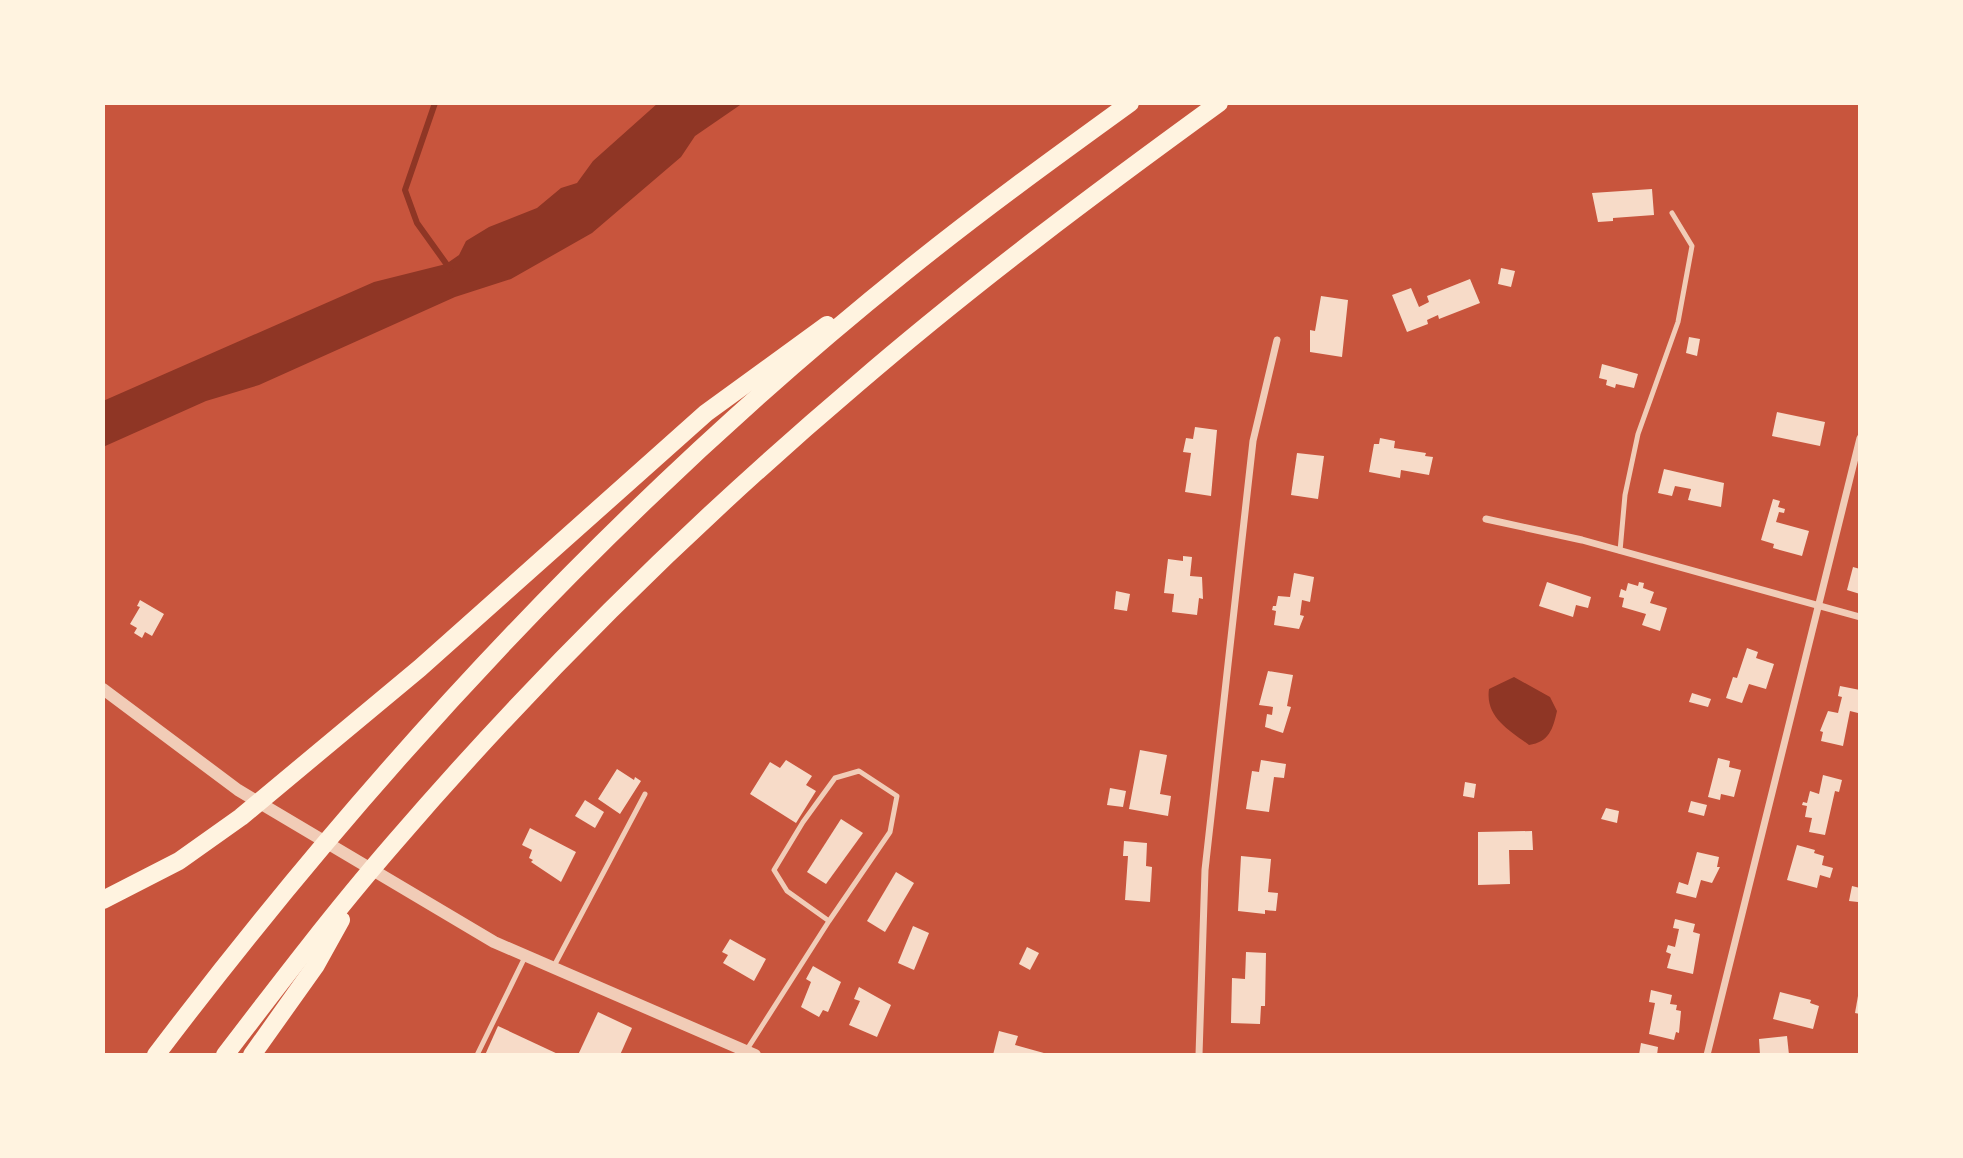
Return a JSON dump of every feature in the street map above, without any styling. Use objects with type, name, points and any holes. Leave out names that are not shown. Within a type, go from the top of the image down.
[{"type":"highway","points":[[103,900],[124,892],[179,861],[242,817],[420,668],[706,413],[812,334],[902,274],[1130,103]]},
{"type":"highway","points":[[225,1055],[360,883],[511,714],[712,514],[856,384],[965,295],[1093,195],[1219,103]]},
{"type":"highway","points":[[156,1055],[288,888],[525,621],[704,446],[902,274]]},
{"type":"highway","points":[[252,1055],[316,965],[360,883]]},
{"type":"street","points":[[1199,1055],[1205,870],[1253,441],[1276,340]]},
{"type":"street","points":[[1707,1055],[1860,438]]},
{"type":"street","points":[[1486,519],[1620,551],[1860,617]]},
{"type":"street","points":[[104,690],[239,790],[428,904],[525,956],[554,966],[751,1053]]},
{"type":"lane","points":[[1620,551],[1625,495],[1638,434],[1678,322],[1692,246],[1672,213]]},
{"type":"lane","points":[[751,1053],[828,921],[890,832],[897,796],[859,771],[835,778],[803,822],[774,870],[787,891],[828,921]]},
{"type":"lane","points":[[554,966],[645,794]]},
{"type":"lane","points":[[477,1055],[525,956]]},
{"type":"shaded area","points":[[658,103],[743,103],[695,136],[681,157],[592,233],[511,279],[455,297],[259,385],[206,401],[103,447],[103,401],[374,282],[446,264],[459,255],[466,241],[489,227],[537,208],[561,188],[577,183],[593,161]]},
{"type":"shaded area","points":[[1514,677],[1550,697],[1557,711],[1546,738],[1529,745],[1500,722],[1489,699],[1489,689]]},
{"type":"building","points":[[1652,189],[1654,215],[1613,218],[1613,221],[1598,222],[1592,193]]},
{"type":"building","points":[[1501,268],[1515,271],[1511,287],[1498,284]]},
{"type":"building","points":[[1470,279],[1480,303],[1439,319],[1438,315],[1427,320],[1428,324],[1407,332],[1392,295],[1411,288],[1419,307],[1429,302],[1427,296]]},
{"type":"building","points":[[1321,296],[1348,300],[1342,357],[1310,352],[1310,330],[1315,331]]},
{"type":"building","points":[[1689,337],[1700,339],[1697,356],[1686,353]]},
{"type":"building","points":[[1602,364],[1638,374],[1634,388],[1606,385],[1607,380],[1599,378]]},
{"type":"building","points":[[1777,412],[1825,422],[1820,446],[1772,436]]},
{"type":"building","points":[[1195,427],[1217,430],[1211,496],[1185,492],[1191,453],[1183,452],[1186,438],[1193,439]]},
{"type":"building","points":[[1380,438],[1395,441],[1394,448],[1426,453],[1425,456],[1433,457],[1429,475],[1401,470],[1400,478],[1369,472],[1374,444],[1379,444]]},
{"type":"building","points":[[1297,453],[1324,456],[1318,499],[1291,495]]},
{"type":"building","points":[[1664,469],[1724,483],[1721,507],[1688,500],[1691,489],[1675,486],[1672,496],[1658,493]]},
{"type":"building","points":[[1773,499],[1780,501],[1778,507],[1785,509],[1784,513],[1779,512],[1776,522],[1809,531],[1802,556],[1773,548],[1774,544],[1761,540]]},
{"type":"building","points":[[1183,556],[1192,557],[1190,576],[1202,577],[1203,599],[1199,598],[1197,615],[1172,612],[1174,594],[1164,593],[1168,559],[1183,561]]},
{"type":"building","points":[[1853,567],[1860,569],[1860,594],[1847,590]]},
{"type":"building","points":[[1294,573],[1314,577],[1310,602],[1302,600],[1300,615],[1304,616],[1299,629],[1274,625],[1276,611],[1272,610],[1273,606],[1276,606],[1278,596],[1290,597]]},
{"type":"building","points":[[1547,582],[1591,597],[1588,608],[1576,605],[1573,617],[1539,606]]},
{"type":"building","points":[[1639,582],[1644,583],[1643,588],[1654,592],[1650,603],[1667,608],[1660,631],[1642,625],[1646,614],[1622,607],[1624,598],[1619,597],[1621,589],[1626,591],[1628,583],[1638,586]]},
{"type":"building","points":[[1116,591],[1130,594],[1127,611],[1114,609]]},
{"type":"building","points":[[140,600],[164,614],[152,636],[145,632],[142,638],[134,633],[137,628],[130,624],[140,607],[137,606]]},
{"type":"building","points":[[1747,648],[1758,652],[1756,658],[1774,664],[1766,689],[1749,684],[1742,703],[1726,698],[1733,677],[1737,678]]},
{"type":"building","points":[[1268,671],[1293,675],[1287,706],[1291,707],[1283,733],[1265,727],[1267,714],[1272,715],[1273,707],[1259,705]]},
{"type":"building","points":[[1840,686],[1860,690],[1858,713],[1850,711],[1843,746],[1821,741],[1823,732],[1820,731],[1828,711],[1838,713],[1842,697],[1838,696]]},
{"type":"building","points":[[1692,693],[1711,699],[1708,707],[1689,702]]},
{"type":"building","points":[[1140,750],[1167,755],[1160,794],[1171,796],[1168,816],[1129,809]]},
{"type":"building","points":[[1718,758],[1730,761],[1729,767],[1741,770],[1734,797],[1721,794],[1720,800],[1708,797]]},
{"type":"building","points":[[786,760],[812,776],[806,785],[816,791],[796,823],[750,794],[770,762],[780,768]]},
{"type":"building","points":[[1261,760],[1286,764],[1284,778],[1274,777],[1269,812],[1246,809],[1252,771],[1259,772]]},
{"type":"building","points":[[617,769],[634,780],[635,777],[641,781],[620,814],[598,799]]},
{"type":"building","points":[[1823,775],[1842,780],[1839,792],[1835,791],[1825,835],[1809,832],[1812,818],[1805,817],[1807,806],[1802,805],[1803,802],[1807,803],[1810,791],[1819,794]]},
{"type":"building","points":[[1465,782],[1476,784],[1474,798],[1463,796]]},
{"type":"building","points":[[1110,788],[1126,791],[1123,807],[1107,805]]},
{"type":"building","points":[[585,800],[604,812],[595,828],[575,816]]},
{"type":"building","points":[[1691,801],[1707,805],[1704,816],[1688,812]]},
{"type":"building","points":[[1606,808],[1619,811],[1617,823],[1601,819]]},
{"type":"building","points":[[841,819],[863,833],[826,884],[807,872]]},
{"type":"building","points":[[530,828],[576,852],[561,882],[531,862],[533,860],[529,858],[532,850],[522,845]]},
{"type":"building","points":[[1532,831],[1533,850],[1509,850],[1510,884],[1478,885],[1478,832]]},
{"type":"building","points":[[1124,841],[1147,843],[1146,866],[1152,867],[1150,902],[1125,900],[1128,856],[1123,856]]},
{"type":"building","points":[[1797,845],[1815,850],[1814,853],[1824,856],[1822,865],[1833,868],[1830,878],[1820,875],[1817,888],[1787,880]]},
{"type":"building","points":[[1697,852],[1719,857],[1717,867],[1720,867],[1712,883],[1701,880],[1696,898],[1676,893],[1679,882],[1688,885]]},
{"type":"building","points":[[1241,856],[1271,859],[1268,892],[1278,893],[1276,911],[1265,910],[1265,914],[1238,911]]},
{"type":"building","points":[[896,872],[914,883],[885,932],[867,921]]},
{"type":"building","points":[[1852,886],[1860,888],[1858,902],[1849,901]]},
{"type":"building","points":[[1675,919],[1695,924],[1693,932],[1700,934],[1693,974],[1667,968],[1671,954],[1666,952],[1668,945],[1675,947],[1679,929],[1673,928]]},
{"type":"building","points":[[913,926],[929,933],[914,970],[898,963]]},
{"type":"building","points":[[730,939],[766,959],[754,981],[723,963],[728,955],[722,952]]},
{"type":"building","points":[[1027,947],[1039,953],[1030,970],[1019,964]]},
{"type":"building","points":[[1246,952],[1266,953],[1265,1006],[1261,1006],[1260,1024],[1231,1023],[1232,978],[1245,979]]},
{"type":"building","points":[[813,966],[841,982],[828,1012],[823,1010],[819,1017],[801,1007],[811,982],[806,979]]},
{"type":"building","points":[[859,987],[891,1005],[877,1037],[849,1025],[860,1001],[854,999]]},
{"type":"building","points":[[1651,990],[1672,995],[1670,1004],[1677,1005],[1676,1010],[1681,1011],[1679,1033],[1676,1032],[1674,1040],[1649,1034],[1655,1003],[1649,1002]]},
{"type":"building","points":[[1780,992],[1811,1000],[1810,1003],[1819,1006],[1813,1029],[1773,1019]]},
{"type":"building","points":[[1860,996],[1860,1014],[1855,1013]]},
{"type":"building","points":[[598,1012],[632,1028],[620,1055],[578,1055]]},
{"type":"building","points":[[498,1026],[560,1055],[485,1055]]},
{"type":"building","points":[[999,1031],[1018,1036],[1015,1045],[1051,1055],[993,1055]]},
{"type":"building","points":[[1787,1036],[1789,1055],[1760,1055],[1759,1039]]},
{"type":"building","points":[[1641,1043],[1658,1047],[1657,1055],[1639,1055]]},
{"type":"waterway","points":[[435,103],[405,190],[417,223],[450,269]]}]
